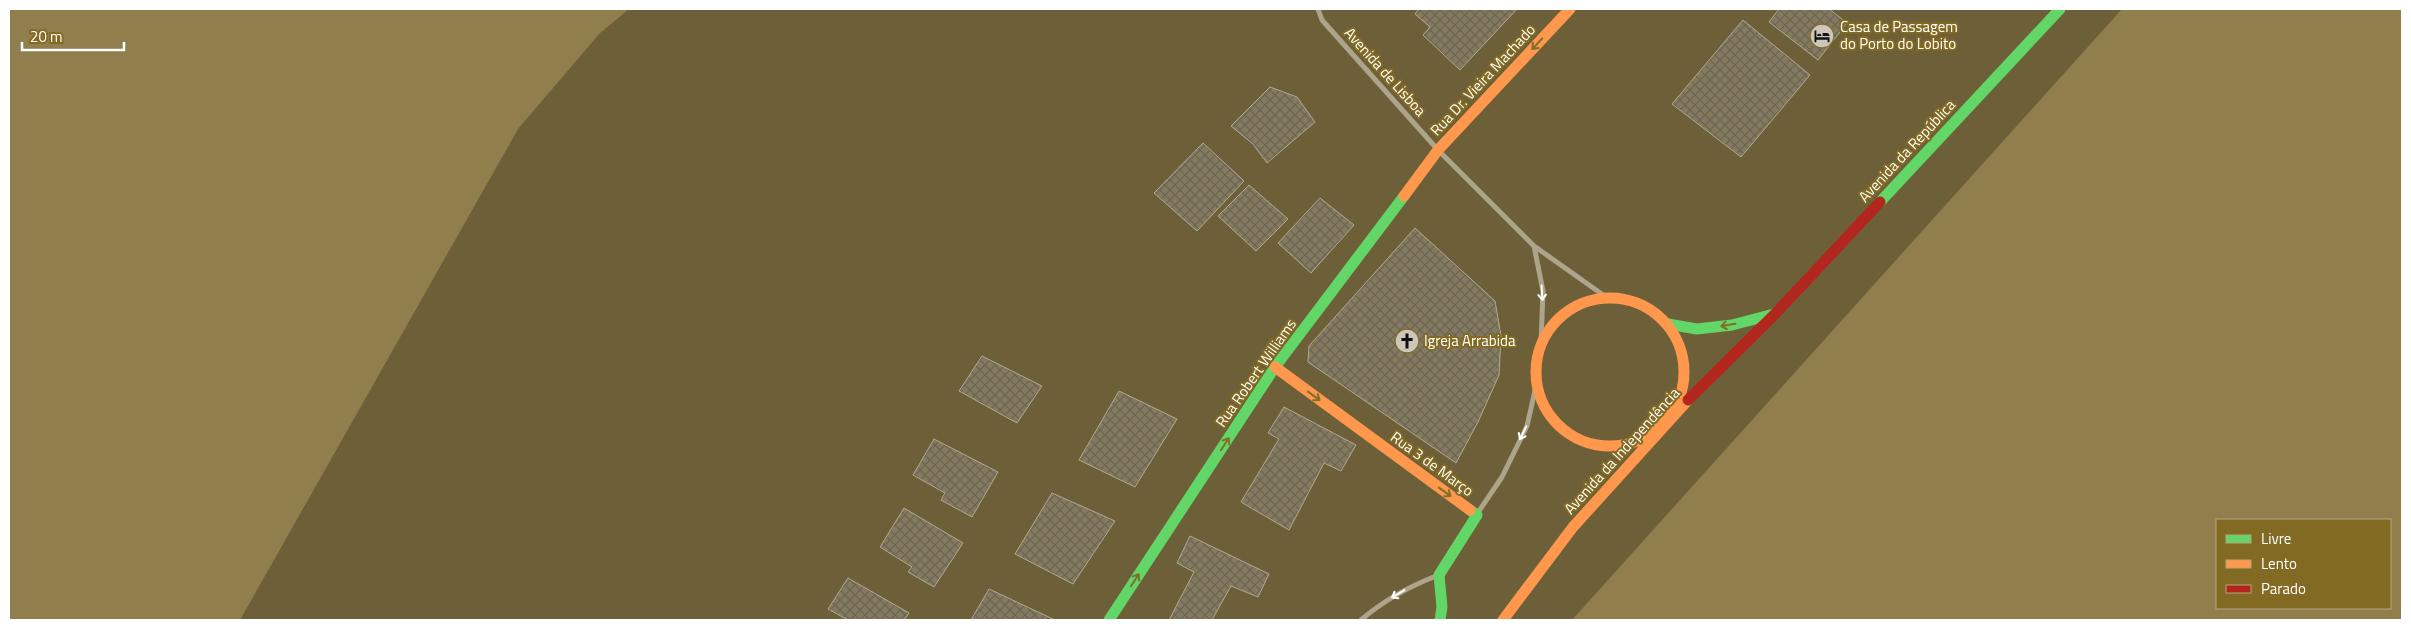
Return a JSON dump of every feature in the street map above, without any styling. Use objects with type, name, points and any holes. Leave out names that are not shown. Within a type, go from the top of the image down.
[{"type":"street","name":"Avenida de Lisboa","points":[[1318,9],[1322,20],[1438,150],[1534,246],[1606,298]]},
{"type":"street","name":"Rua Dr. Vieira Machado","points":[[1438,150],[1570,9]]},
{"type":"street","name":"Avenida da República","points":[[1776,313],[2060,9]]},
{"type":"street","name":"Rua Robert Williams","points":[[1109,620],[1275,367],[1438,150]]},
{"type":"street","points":[[1534,246],[1543,291],[1541,343]]},
{"type":"street","points":[[1477,515],[1502,477],[1527,426],[1536,386],[1535,364],[1541,343],[1551,325],[1567,311],[1586,301],[1606,298],[1629,300],[1651,309],[1668,324],[1681,347],[1685,373],[1680,398],[1668,420],[1648,436],[1626,445],[1602,447],[1579,441],[1559,427],[1544,409],[1536,386]]},
{"type":"street","points":[[1668,324],[1697,329],[1732,325],[1776,313]]},
{"type":"street","name":"Avenida da Independência","points":[[1503,620],[1572,527],[1668,420],[1776,313]]},
{"type":"street","name":"Rua 3 de Março","points":[[1275,367],[1477,515],[1439,575]]},
{"type":"street","points":[[1362,620],[1378,606],[1409,587],[1439,575],[1442,607],[1440,620]]},
{"type":"shaded area","points":[[9,9],[629,9],[600,33],[518,129],[240,620],[9,620]]},
{"type":"shaded area","points":[[2122,9],[2402,9],[2402,620],[1572,620]]},
{"type":"building","points":[[1419,9],[1517,9],[1460,70],[1423,35],[1430,27],[1415,14]]},
{"type":"building","points":[[1779,9],[1829,9],[1847,23],[1818,60],[1769,22]]},
{"type":"building","points":[[1743,20],[1810,75],[1741,157],[1672,104]]},
{"type":"building","points":[[1270,87],[1297,97],[1315,122],[1267,163],[1253,144],[1231,126]]},
{"type":"building","points":[[1203,143],[1244,181],[1197,231],[1154,193]]},
{"type":"building","points":[[1249,185],[1288,219],[1256,251],[1218,216]]},
{"type":"building","points":[[1320,198],[1354,225],[1311,273],[1278,243]]},
{"type":"building","name":"Igreja Arrabida","points":[[1415,228],[1495,301],[1501,336],[1499,375],[1478,422],[1456,463],[1308,362],[1309,346]]},
{"type":"building","points":[[982,356],[1042,386],[1017,423],[959,391]]},
{"type":"building","points":[[1119,391],[1177,419],[1135,487],[1079,460]]},
{"type":"building","points":[[1284,407],[1356,445],[1341,471],[1324,463],[1289,530],[1241,502],[1279,439],[1268,433]]},
{"type":"building","points":[[934,439],[998,472],[972,517],[941,500],[945,493],[913,475]]},
{"type":"building","points":[[1052,493],[1115,521],[1073,584],[1015,554]]},
{"type":"building","points":[[904,508],[963,543],[934,587],[908,572],[912,567],[880,547]]},
{"type":"building","points":[[1190,536],[1269,574],[1258,597],[1231,586],[1212,620],[1169,620],[1194,572],[1177,563]]},
{"type":"building","points":[[848,578],[909,613],[904,620],[848,620],[828,609]]},
{"type":"building","points":[[989,589],[1055,620],[971,620]]},
{"type":"traffic: fast","points":[[1880,202],[2060,9]]},
{"type":"traffic: fast","points":[[1109,620],[1275,367],[1404,196]]},
{"type":"traffic: fast","points":[[1668,324],[1697,329],[1732,325],[1774,314]]},
{"type":"traffic: fast","points":[[1440,620],[1442,607],[1439,575],[1477,515],[1470,510]]},
{"type":"traffic: slow","points":[[1404,196],[1438,150],[1570,9]]},
{"type":"traffic: slow","points":[[1610,298],[1625,299],[1638,303],[1663,319],[1679,344],[1683,357],[1684,372],[1683,387],[1679,400],[1663,425],[1638,441],[1625,445],[1610,446],[1595,445],[1582,441],[1557,425],[1541,400],[1537,387],[1536,372],[1537,357],[1541,344],[1557,319],[1582,303],[1595,299],[1610,298]]},
{"type":"traffic: slow","points":[[1275,367],[1470,510]]},
{"type":"traffic: slow","points":[[1503,620],[1573,527],[1688,400]]},
{"type":"traffic: jam","points":[[1688,400],[1776,313],[1880,202]]},
{"type":"place","name":"Casa de Passagem do Porto do Lobito","points":[[1822,36]]},
{"type":"place","name":"Igreja Arrabida","points":[[1407,341]]}]
